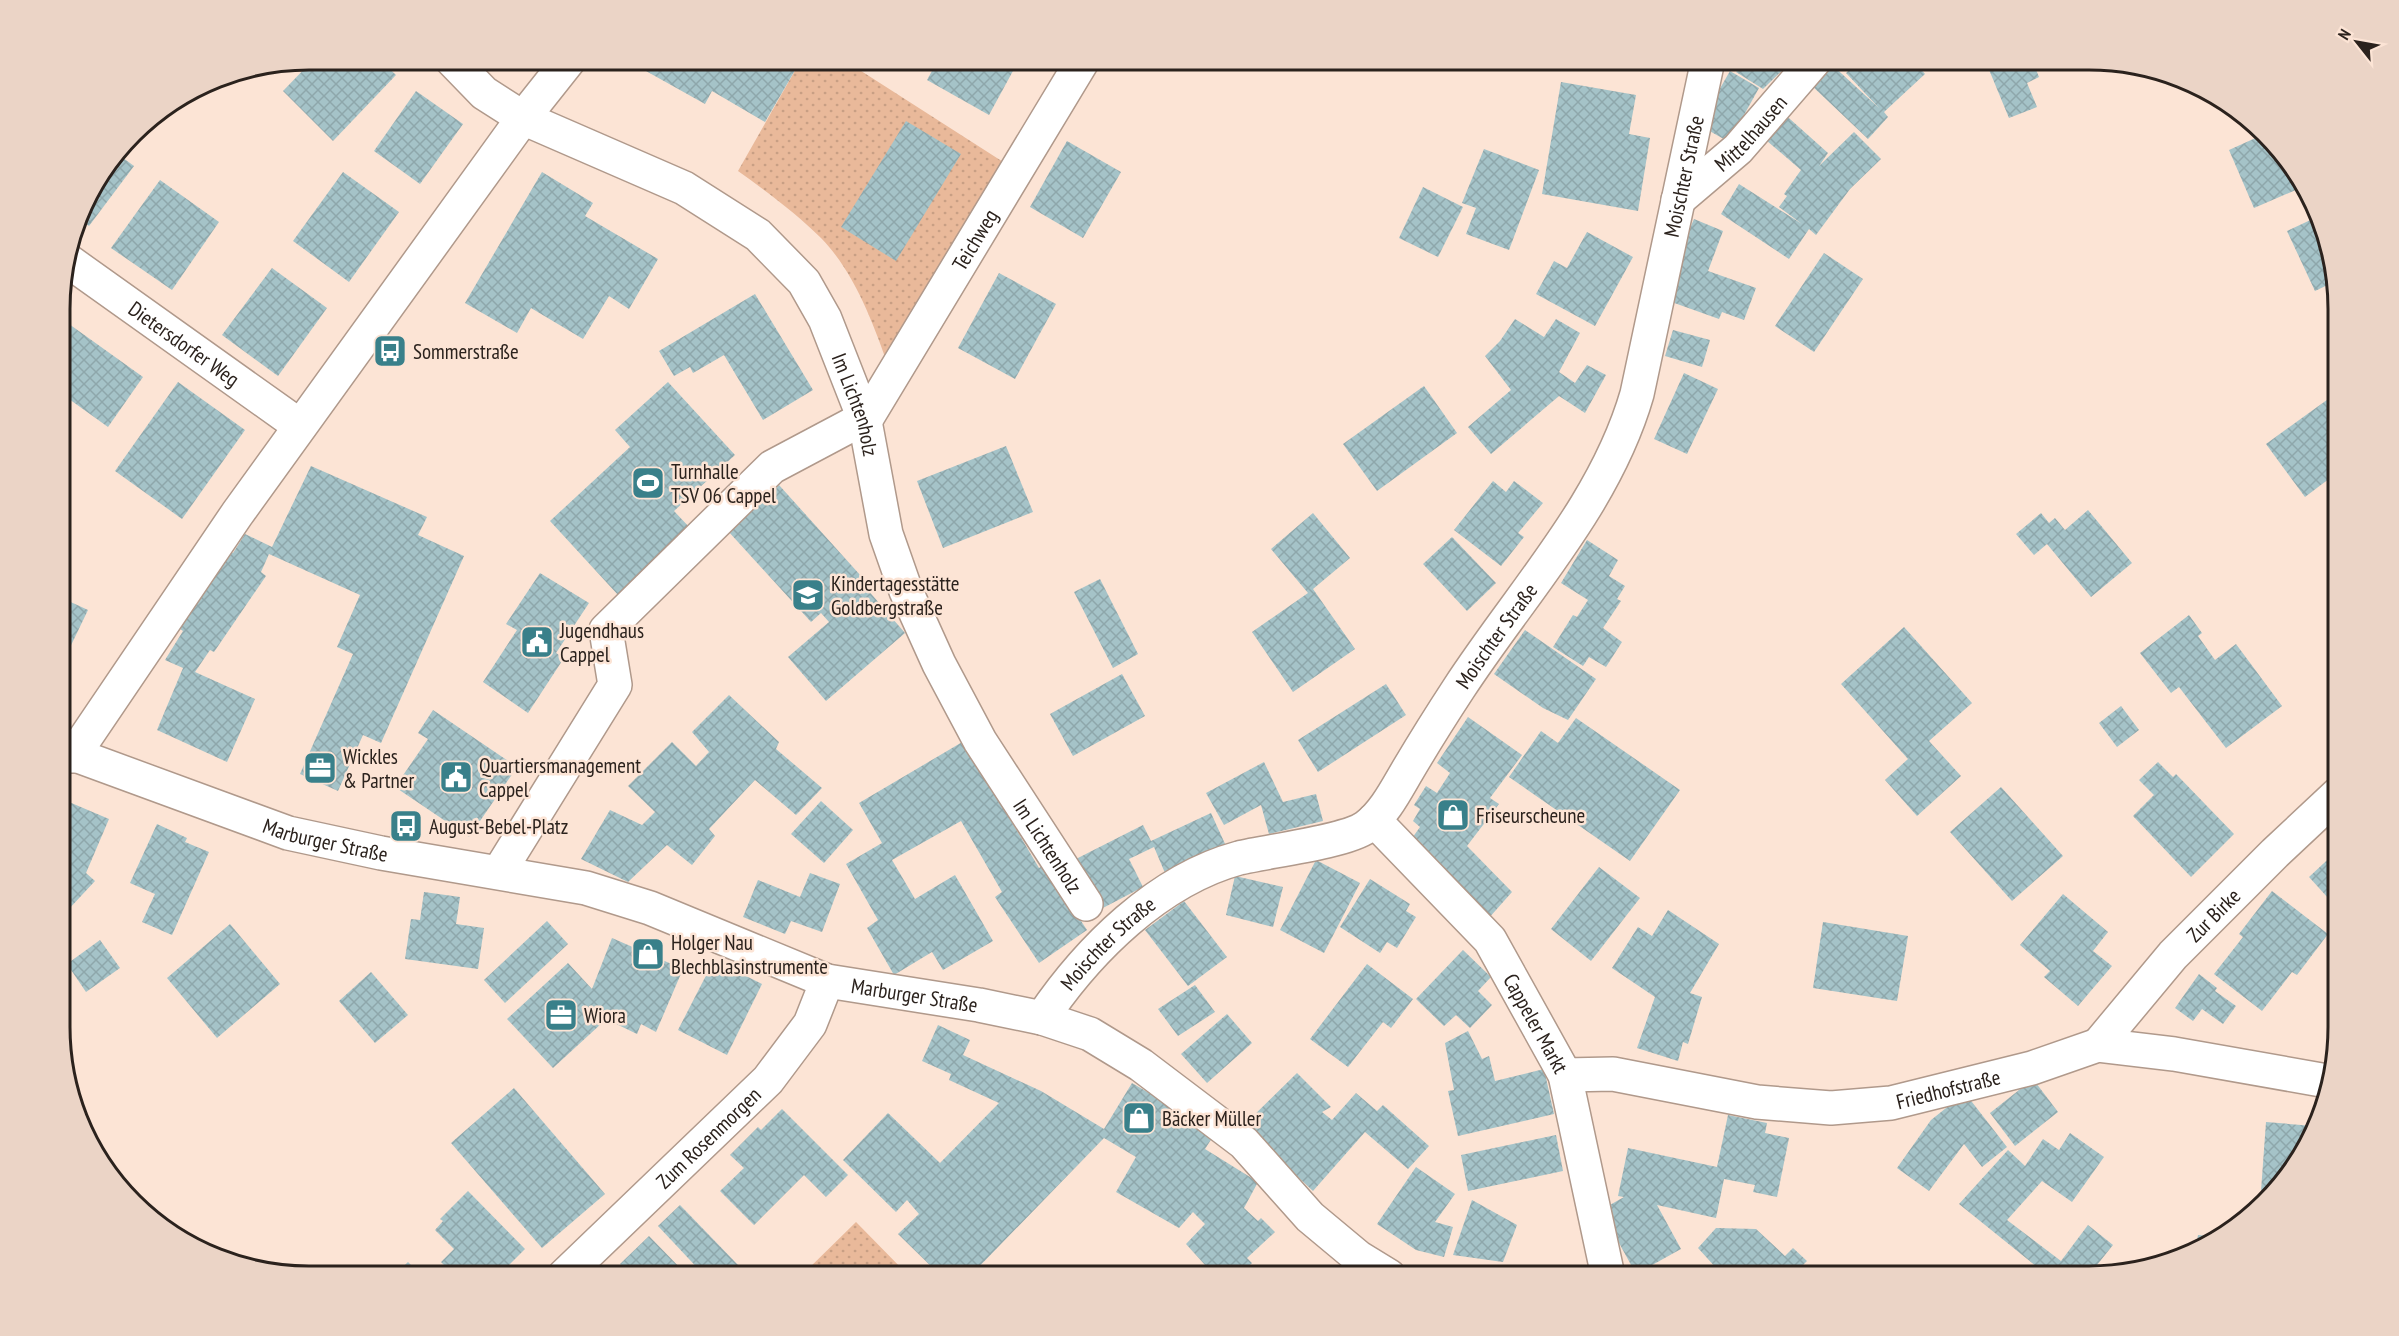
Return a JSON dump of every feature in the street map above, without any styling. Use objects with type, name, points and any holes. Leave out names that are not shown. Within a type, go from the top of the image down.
[{"type":"street","name":"Im Lichtenholz","points":[[462,70],[484,93],[523,118],[684,188],[758,235],[804,282],[825,319],[865,421],[886,534],[906,591],[939,664],[980,741],[1086,904]]},
{"type":"street","points":[[70,750],[300,426],[523,118],[561,70]]},
{"type":"street","name":"Teichweg","points":[[865,421],[1077,70]]},
{"type":"street","name":"Moischter Straße","points":[[1042,1018],[1055,999],[1111,936],[1179,883],[1237,859],[1364,828],[1374,820],[1391,797],[1460,686],[1570,530],[1622,438],[1637,394],[1706,70]]},
{"type":"street","name":"Mittelhausen","points":[[1678,200],[1738,149],[1806,70]]},
{"type":"street","name":"Dietersdorfer Weg","points":[[75,265],[300,426]]},
{"type":"street","points":[[499,872],[615,685],[606,630],[772,466],[853,424],[865,421]]},
{"type":"street","name":"Marburger Straße","points":[[70,754],[288,833],[381,853],[586,888],[650,908],[827,981],[1042,1018],[1090,1034],[1173,1089],[1244,1143],[1310,1217],[1358,1257],[1373,1266]]},
{"type":"street","name":"Zur Birke","points":[[2098,1045],[2173,955],[2328,803]]},
{"type":"street","name":"Cappeler Markt","points":[[1374,820],[1490,940],[1565,1075],[1606,1266]]},
{"type":"street","name":"Zum Rosenmorgen","points":[[574,1266],[768,1080],[810,1024],[827,981]]},
{"type":"street","name":"Friedhofstraße","points":[[1565,1075],[1613,1074],[1757,1102],[1831,1108],[1890,1103],[2032,1068],[2098,1045],[2174,1054],[2322,1080]]},
{"type":"shaded area","points":[[795,70],[860,70],[1011,167],[889,368],[862,299],[833,252],[801,220],[738,171]]},
{"type":"shaded area","points":[[856,1222],[899,1266],[811,1266]]},
{"type":"building","points":[[303,70],[391,70],[396,75],[333,141],[283,91]]},
{"type":"building","points":[[644,70],[795,70],[765,122],[712,91],[705,104]]},
{"type":"building","points":[[932,70],[1014,70],[989,115],[927,80]]},
{"type":"building","points":[[1738,70],[1783,70],[1763,89],[1736,72]]},
{"type":"building","points":[[1821,70],[1838,70],[1879,108],[1846,73],[1849,70],[1922,70],[1925,74],[1884,112],[1888,117],[1868,139],[1809,83]]},
{"type":"building","points":[[1989,70],[2036,70],[2039,77],[2027,83],[2037,107],[2009,118]]},
{"type":"building","points":[[1730,71],[1759,88],[1729,142],[1699,125]]},
{"type":"building","points":[[1561,82],[1636,95],[1629,134],[1650,138],[1638,211],[1542,194]]},
{"type":"building","points":[[416,91],[463,124],[420,184],[374,151]]},
{"type":"building","points":[[1781,111],[1828,153],[1819,166],[1854,132],[1881,159],[1850,189],[1816,235],[1809,229],[1789,259],[1721,214],[1739,184],[1802,224],[1779,207],[1787,196],[1784,194],[1801,170],[1760,135]]},
{"type":"building","points":[[906,121],[961,154],[896,261],[841,227]]},
{"type":"building","points":[[2255,138],[2279,164],[2296,190],[2254,208],[2229,150]]},
{"type":"building","points":[[1067,141],[1121,172],[1083,238],[1030,207]]},
{"type":"building","points":[[1484,149],[1539,170],[1509,250],[1466,234],[1476,208],[1462,203]]},
{"type":"building","points":[[124,159],[134,166],[89,226],[87,224],[95,204]]},
{"type":"building","points":[[343,172],[399,212],[349,282],[293,241]]},
{"type":"building","points":[[542,172],[593,203],[585,216],[658,259],[629,309],[609,296],[583,339],[531,308],[517,333],[465,303]]},
{"type":"building","points":[[160,180],[219,222],[172,290],[111,248]]},
{"type":"building","points":[[1423,187],[1463,207],[1438,257],[1399,238]]},
{"type":"building","points":[[1694,219],[1723,231],[1708,271],[1756,288],[1744,320],[1722,312],[1719,319],[1666,300],[1677,258]]},
{"type":"building","points":[[2311,220],[2324,263],[2327,285],[2315,291],[2287,231]]},
{"type":"building","points":[[1587,232],[1633,257],[1595,326],[1536,294],[1554,261],[1567,268]]},
{"type":"building","points":[[1824,253],[1863,279],[1814,352],[1775,326]]},
{"type":"building","points":[[272,268],[327,308],[278,376],[222,335]]},
{"type":"building","points":[[999,273],[1056,304],[1015,379],[958,348]]},
{"type":"building","points":[[755,294],[813,390],[763,420],[724,355],[693,373],[690,367],[674,376],[659,351]]},
{"type":"building","points":[[1515,319],[1544,337],[1556,319],[1580,333],[1559,372],[1575,383],[1587,365],[1606,375],[1585,413],[1559,396],[1491,454],[1468,427],[1511,390],[1485,356],[1500,341]]},
{"type":"building","points":[[70,325],[143,377],[108,427],[70,400]]},
{"type":"building","points":[[1673,330],[1710,340],[1702,367],[1665,356]]},
{"type":"building","points":[[1684,373],[1718,389],[1687,454],[1654,439]]},
{"type":"building","points":[[178,382],[245,430],[182,519],[115,471]]},
{"type":"building","name":"Turnhalle TSV 06 Cappel","points":[[668,382],[735,455],[674,511],[691,529],[619,596],[550,521],[630,447],[615,430]]},
{"type":"building","points":[[1424,386],[1457,433],[1377,491],[1343,444]]},
{"type":"building","points":[[2328,399],[2328,480],[2305,497],[2266,444]]},
{"type":"building","points":[[1006,446],[1033,512],[943,548],[917,481]]},
{"type":"building","points":[[311,466],[427,517],[418,535],[464,556],[381,743],[363,735],[338,791],[300,774],[353,654],[337,647],[360,595],[269,554],[261,572],[266,576],[214,652],[210,650],[195,672],[255,699],[227,762],[157,730],[183,668],[165,660],[183,631],[177,627],[227,551],[233,553],[245,534],[272,547]]},
{"type":"building","points":[[1493,481],[1506,492],[1514,481],[1543,503],[1518,533],[1524,537],[1501,566],[1454,530]]},
{"type":"building","points":[[779,485],[861,576],[851,585],[860,594],[867,589],[905,633],[826,701],[788,657],[829,622],[821,613],[811,622],[728,531]]},
{"type":"building","points":[[2088,510],[2132,563],[2091,597],[2047,544],[2034,555],[2016,534],[2041,513],[2049,523],[2055,518],[2065,530]]},
{"type":"building","points":[[1313,513],[1350,558],[1313,589],[1355,649],[1293,692],[1252,632],[1308,593],[1271,549]]},
{"type":"building","points":[[1452,537],[1496,583],[1467,611],[1423,564]]},
{"type":"building","points":[[1587,540],[1618,560],[1609,576],[1625,586],[1617,599],[1621,601],[1603,628],[1622,642],[1606,667],[1589,657],[1583,666],[1553,647],[1573,615],[1577,617],[1588,600],[1561,583]]},
{"type":"building","name":"Jugendhaus Cappel","points":[[540,573],[589,603],[556,653],[564,658],[528,713],[483,682],[517,630],[506,624]]},
{"type":"building","points":[[1100,579],[1138,654],[1113,668],[1074,592]]},
{"type":"building","points":[[70,602],[88,610],[70,647]]},
{"type":"building","points":[[2189,615],[2202,633],[2198,636],[2215,660],[2236,644],[2282,706],[2226,748],[2179,687],[2171,693],[2140,653]]},
{"type":"building","points":[[1904,627],[1972,703],[1929,741],[1961,776],[1917,816],[1885,780],[1908,759],[1841,684]]},
{"type":"building","points":[[1525,630],[1596,679],[1568,720],[1543,708],[1494,674]]},
{"type":"building","points":[[1122,674],[1145,716],[1073,756],[1050,714]]},
{"type":"building","points":[[1386,684],[1406,715],[1318,772],[1298,740]]},
{"type":"building","points":[[729,695],[779,742],[776,749],[822,788],[796,815],[755,780],[709,829],[715,836],[692,865],[667,845],[628,882],[581,859],[610,810],[642,825],[655,812],[628,786],[672,742],[696,766],[709,752],[692,732]]},
{"type":"building","points":[[2121,706],[2139,730],[2117,747],[2099,723]]},
{"type":"building","name":"Quartiersmanagement Cappel","points":[[433,710],[517,767],[469,837],[395,787],[428,739],[418,733]]},
{"type":"building","name":"Friseurscheune","points":[[1468,717],[1522,755],[1490,798],[1499,804],[1467,846],[1512,892],[1488,919],[1410,841],[1420,827],[1413,821],[1420,809],[1414,805],[1426,786],[1437,793],[1450,773],[1437,763]]},
{"type":"building","points":[[1576,718],[1680,790],[1630,861],[1509,777],[1541,731],[1558,743]]},
{"type":"building","points":[[964,741],[1039,868],[1044,865],[1087,930],[1039,963],[995,897],[1002,892],[961,821],[892,860],[915,899],[955,875],[993,941],[943,970],[932,952],[894,975],[867,928],[878,920],[846,864],[882,843],[859,803]]},
{"type":"building","points":[[1264,762],[1283,802],[1316,794],[1323,821],[1269,834],[1261,805],[1224,825],[1206,793]]},
{"type":"building","points":[[2158,762],[2173,777],[2176,774],[2234,834],[2191,877],[2133,816],[2154,795],[2139,780]]},
{"type":"building","points":[[2001,787],[2063,856],[2012,901],[1950,832]]},
{"type":"building","points":[[821,801],[853,830],[824,863],[791,834]]},
{"type":"building","points":[[70,802],[109,819],[86,873],[95,881],[70,908]]},
{"type":"building","points":[[1211,813],[1226,846],[1165,873],[1154,847],[1129,859],[1143,887],[1101,909],[1076,859],[1143,825],[1151,841]]},
{"type":"building","points":[[157,824],[187,838],[185,842],[209,852],[172,935],[142,922],[155,894],[130,883]]},
{"type":"building","points":[[2328,859],[2328,898],[2309,877]]},
{"type":"building","points":[[1316,860],[1360,883],[1324,953],[1280,930]]},
{"type":"building","points":[[1599,867],[1640,898],[1591,961],[1551,929]]},
{"type":"building","points":[[810,873],[840,884],[822,932],[791,921],[785,934],[743,917],[758,880],[800,897]]},
{"type":"building","points":[[1235,876],[1283,887],[1273,927],[1226,915]]},
{"type":"building","points":[[1370,879],[1410,904],[1406,911],[1416,917],[1397,948],[1387,942],[1380,953],[1340,927]]},
{"type":"building","points":[[2272,891],[2328,934],[2297,975],[2292,972],[2262,1011],[2214,974],[2243,937],[2239,934]]},
{"type":"building","points":[[424,892],[460,897],[456,924],[484,928],[478,969],[405,959],[411,919],[420,920]]},
{"type":"building","points":[[2063,894],[2108,932],[2093,951],[2112,966],[2078,1006],[2044,977],[2050,971],[2020,945]]},
{"type":"building","points":[[1184,901],[1227,957],[1188,986],[1145,930]]},
{"type":"building","points":[[1668,910],[1719,944],[1690,993],[1702,997],[1688,1044],[1683,1042],[1678,1061],[1637,1048],[1655,997],[1612,968],[1638,927],[1652,936]]},
{"type":"building","points":[[547,921],[568,944],[505,1003],[484,980]]},
{"type":"building","points":[[1823,922],[1908,936],[1897,1001],[1813,988]]},
{"type":"building","points":[[230,924],[280,984],[217,1038],[167,978]]},
{"type":"building","points":[[612,938],[683,969],[656,1032],[641,1024],[637,1034],[610,1021],[614,1012],[553,1068],[507,1019],[568,963],[592,989]]},
{"type":"building","points":[[100,940],[120,968],[86,992],[70,968],[70,962]]},
{"type":"building","points":[[1463,950],[1491,977],[1478,991],[1492,1005],[1470,1028],[1456,1015],[1444,1026],[1416,999]]},
{"type":"building","points":[[714,960],[762,984],[727,1055],[678,1030]]},
{"type":"building","points":[[1367,964],[1413,999],[1391,1028],[1383,1022],[1348,1067],[1310,1039]]},
{"type":"building","points":[[371,972],[408,1015],[375,1043],[339,1001]]},
{"type":"building","points":[[2199,974],[2217,988],[2215,991],[2236,1006],[2223,1024],[2202,1009],[2193,1021],[2175,1008]]},
{"type":"building","points":[[1195,985],[1215,1012],[1178,1036],[1158,1009]]},
{"type":"building","points":[[1227,1014],[1252,1043],[1207,1083],[1181,1054]]},
{"type":"building","points":[[938,1025],[970,1040],[963,1055],[1041,1091],[1104,1129],[1132,1083],[1216,1132],[1205,1149],[1258,1182],[1244,1208],[1258,1221],[1261,1218],[1275,1232],[1247,1258],[1252,1263],[1249,1266],[1206,1266],[1186,1244],[1205,1224],[1193,1212],[1179,1228],[1116,1192],[1136,1157],[1104,1138],[980,1266],[931,1266],[898,1234],[919,1214],[907,1200],[896,1212],[843,1160],[888,1113],[940,1163],[999,1103],[949,1080],[951,1074],[922,1061]]},
{"type":"building","points":[[1468,1031],[1482,1059],[1489,1056],[1495,1081],[1544,1069],[1554,1114],[1458,1136],[1448,1091],[1454,1090],[1445,1043]]},
{"type":"building","points":[[1297,1073],[1331,1107],[1322,1112],[1332,1120],[1356,1093],[1377,1111],[1383,1105],[1429,1146],[1408,1169],[1365,1132],[1313,1191],[1243,1126]]},
{"type":"building","points":[[2033,1079],[2058,1112],[2015,1146],[1990,1113]]},
{"type":"building","points":[[514,1088],[605,1194],[542,1248],[451,1143]]},
{"type":"building","points":[[1965,1093],[2007,1147],[1982,1167],[1964,1144],[1929,1191],[1897,1168],[1931,1120]]},
{"type":"building","points":[[782,1109],[848,1175],[826,1197],[804,1175],[754,1225],[720,1191],[744,1168],[730,1155],[758,1127],[761,1130]]},
{"type":"building","points":[[1728,1115],[1767,1123],[1765,1133],[1789,1138],[1777,1197],[1753,1192],[1755,1185],[1724,1179],[1716,1218],[1657,1205],[1681,1249],[1650,1266],[1632,1266],[1601,1210],[1624,1197],[1618,1196],[1628,1148],[1717,1167]]},
{"type":"building","points":[[2266,1122],[2307,1125],[2279,1172],[2261,1191]]},
{"type":"building","points":[[2070,1133],[2104,1157],[2072,1202],[2042,1181],[2007,1220],[2061,1261],[2088,1225],[2113,1245],[2097,1266],[2036,1266],[1959,1204],[2008,1150],[2025,1166],[2043,1139],[2059,1150]]},
{"type":"building","points":[[1556,1135],[1563,1171],[1468,1191],[1461,1155]]},
{"type":"building","points":[[1416,1167],[1455,1194],[1435,1222],[1453,1227],[1444,1257],[1416,1250],[1377,1224]]},
{"type":"building","points":[[468,1191],[525,1249],[508,1266],[445,1266],[441,1262],[454,1249],[435,1230],[443,1221],[440,1219]]},
{"type":"building","points":[[1472,1200],[1517,1225],[1503,1262],[1453,1255]]},
{"type":"building","points":[[680,1205],[738,1265],[696,1266],[658,1226]]},
{"type":"building","points":[[1716,1228],[1756,1229],[1785,1256],[1793,1248],[1807,1261],[1802,1266],[1714,1266],[1698,1248]]},
{"type":"building","points":[[649,1236],[678,1266],[622,1266],[620,1264]]},
{"type":"place","name":"Sommerstraße","points":[[390,351]]},
{"type":"place","name":"Turnhalle TSV 06 Cappel","points":[[648,483]]},
{"type":"place","name":"Kindertagesstätte Goldbergstraße","points":[[808,595]]},
{"type":"place","name":"Jugendhaus Cappel","points":[[537,642]]},
{"type":"place","name":"Wickles & Partner","points":[[320,768]]},
{"type":"place","name":"Quartiersmanagement Cappel","points":[[456,777]]},
{"type":"place","name":"Friseurscheune","points":[[1453,815]]},
{"type":"place","name":"August-Bebel-Platz","points":[[406,826]]},
{"type":"place","name":"Holger Nau Blechblasinstrumente","points":[[648,954]]},
{"type":"place","name":"Wiora","points":[[561,1015]]},
{"type":"place","name":"Bäcker Müller","points":[[1139,1118]]}]
